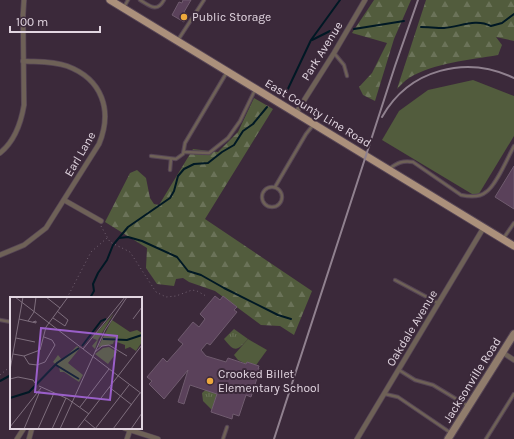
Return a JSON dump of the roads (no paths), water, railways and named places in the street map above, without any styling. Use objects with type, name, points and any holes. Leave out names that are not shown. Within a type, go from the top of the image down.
[{"type":"main road","name":"East County Line Road","points":[[110,0],[514,246]]},
{"type":"main road","name":"Jacksonville Road","points":[[450,436],[514,334]]},
{"type":"street","points":[[0,153],[12,139],[18,128],[24,105],[24,0]]},
{"type":"street","name":"Park Avenue","points":[[296,113],[365,0]]},
{"type":"street","name":"Earl Lane","points":[[0,255],[24,246],[39,235],[51,221],[99,144],[104,131],[106,117],[104,104],[99,92],[90,80],[79,71],[65,65],[51,62],[23,61]]},
{"type":"street","points":[[64,200],[101,221]]},
{"type":"street","name":"Oakdale Avenue","points":[[357,439],[484,227]]},
{"type":"street","points":[[502,352],[514,360]]},
{"type":"street","points":[[17,439],[23,429]]},
{"type":"street","points":[[29,439],[32,429]]},
{"type":"street","points":[[127,429],[158,439]]},
{"type":"street","points":[[127,439],[130,430]]},
{"type":"lane","points":[[123,8],[128,0]]},
{"type":"lane","points":[[140,0],[151,7],[161,5],[164,0]]},
{"type":"lane","points":[[178,41],[204,0]]},
{"type":"lane","points":[[334,53],[344,65],[347,76]]},
{"type":"lane","points":[[151,156],[176,160],[183,154],[185,143],[228,71]]},
{"type":"lane","points":[[184,152],[209,153],[228,138],[240,120],[256,88]]},
{"type":"lane","points":[[275,187],[306,134],[314,124]]},
{"type":"lane","points":[[389,169],[406,160],[413,162],[462,195],[470,197],[479,196],[487,192],[493,185],[514,146]]},
{"type":"lane","points":[[170,170],[171,159]]},
{"type":"lane","points":[[275,187],[282,194],[282,200],[278,206],[268,207],[263,203],[263,192],[268,188],[275,187]]},
{"type":"lane","points":[[503,240],[514,223]]},
{"type":"lane","points":[[396,280],[439,303]]},
{"type":"lane","points":[[0,320],[10,322]]},
{"type":"lane","points":[[399,370],[415,380],[433,385],[468,406]]},
{"type":"lane","points":[[385,394],[398,397],[450,436]]},
{"type":"lane","points":[[486,439],[514,394]]},
{"type":"lane","points":[[223,439],[227,427]]},
{"type":"waterway","points":[[286,93],[311,40],[340,0]]},
{"type":"waterway","points":[[421,27],[444,28],[473,23],[491,26],[502,23],[514,14]]},
{"type":"waterway","points":[[354,29],[404,21]]},
{"type":"waterway","points":[[312,40],[330,31],[337,31]]},
{"type":"waterway","points":[[91,297],[94,291],[93,284],[98,273],[107,260],[113,245],[128,227],[170,198],[174,191],[178,176],[184,169],[194,164],[208,163],[234,145],[243,131],[253,124],[267,107]]},
{"type":"waterway","points":[[119,238],[128,237],[142,241],[177,257],[188,271],[201,275],[278,315],[291,319]]},
{"type":"waterway","points":[[0,381],[10,376]]},
{"type":"railway","points":[[274,439],[395,66],[418,0]]},
{"type":"railway","points":[[382,117],[393,101],[407,87],[440,71],[458,68],[477,68],[496,71],[514,78]]},
{"type":"place","name":"Public Storage","points":[[184,17]]},
{"type":"place","name":"Crooked Billet Elementary School","points":[[210,381]]}]
